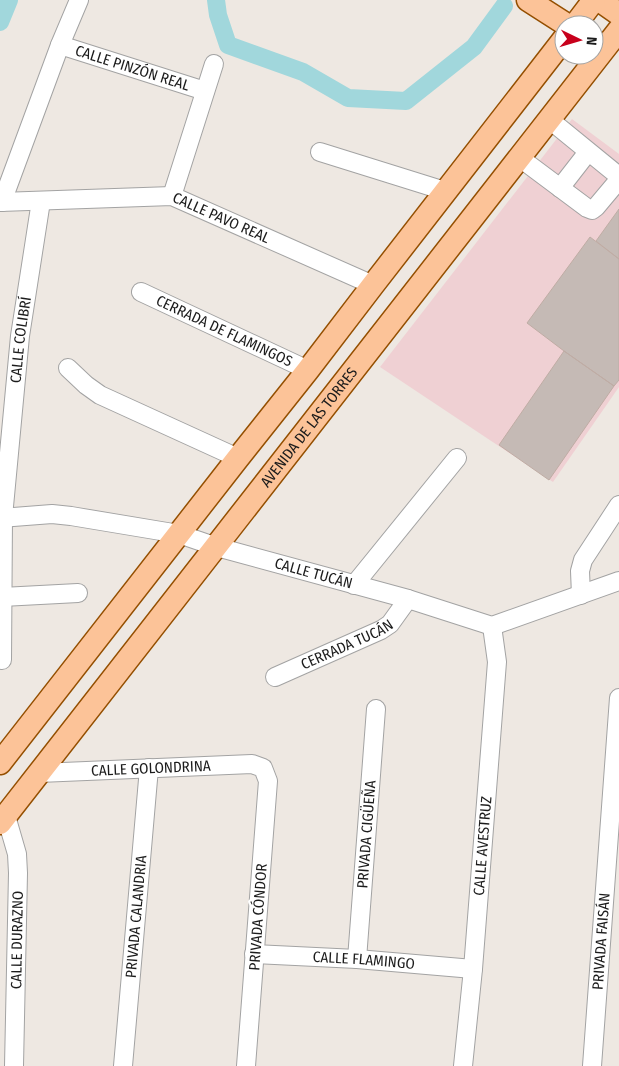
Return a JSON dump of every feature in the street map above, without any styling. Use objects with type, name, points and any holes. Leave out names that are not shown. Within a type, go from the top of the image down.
[{"type":"main road","points":[[528,0],[554,17]]},
{"type":"main road","points":[[583,15],[594,0]]},
{"type":"main road","points":[[600,0],[619,14]]},
{"type":"main road","name":"AVENIDA DE LAS TORRES","points":[[3,819],[606,50],[619,30]]},
{"type":"main road","points":[[0,763],[554,52]]},
{"type":"street","points":[[1,202],[60,45],[79,0]]},
{"type":"street","name":"CALLE PINZÓN REAL","points":[[60,45],[205,91]]},
{"type":"street","points":[[172,196],[214,64]]},
{"type":"street","points":[[520,158],[592,210],[617,182],[615,173],[550,120]]},
{"type":"street","points":[[320,152],[445,191]]},
{"type":"street","points":[[560,188],[588,152]]},
{"type":"street","name":"CALLE PAVO REAL","points":[[1,202],[172,196],[373,285]]},
{"type":"street","name":"CALLE COLIBRÍ","points":[[2,660],[1,517],[20,336],[41,201]]},
{"type":"street","name":"CERRADA DE FLAMINGOS","points":[[141,292],[308,370]]},
{"type":"street","points":[[68,368],[100,395],[238,458]]},
{"type":"street","points":[[354,585],[457,458]]},
{"type":"street","points":[[581,595],[580,571],[583,560],[619,505]]},
{"type":"street","name":"CALLE TUCÁN","points":[[1,517],[52,514],[179,534],[216,547],[408,600],[492,626]]},
{"type":"street","points":[[492,626],[619,582]]},
{"type":"street","points":[[2,597],[78,593]]},
{"type":"street","name":"CERRADA TUCÁN","points":[[275,676],[381,630],[390,624],[408,600]]},
{"type":"street","name":"CALLE AVESTRUZ","points":[[463,1066],[473,969],[497,662],[492,626]]},
{"type":"street","name":"PRIVADA FAISÁN","points":[[592,1066],[619,698]]},
{"type":"street","name":"PRIVADA CIGÜEÑA","points":[[357,960],[376,709]]},
{"type":"street","name":"CALLE GOLONDRINA","points":[[39,773],[252,764],[263,768]]},
{"type":"street","name":"PRIVADA CALANDRIA","points":[[123,1066],[149,768]]},
{"type":"street","name":"PRIVADA CÓNDOR","points":[[246,1066],[268,781],[263,768]]},
{"type":"street","name":"CALLE DURAZNO","points":[[3,819],[17,854],[18,873],[14,1066]]},
{"type":"street","name":"CALLE FLAMINGO","points":[[254,954],[473,969]]},
{"type":"shaded area","points":[[572,119],[619,154],[619,387],[553,482],[380,367]]},
{"type":"building","points":[[619,209],[619,259],[596,241]]},
{"type":"building","points":[[590,237],[619,259],[619,380],[614,386],[527,323]]},
{"type":"building","points":[[564,351],[614,386],[549,480],[499,445]]},
{"type":"waterway","points":[[0,22],[9,0]]},
{"type":"waterway","points":[[216,0],[218,15],[228,45],[303,72],[348,98],[406,101],[474,47],[504,6]]}]
